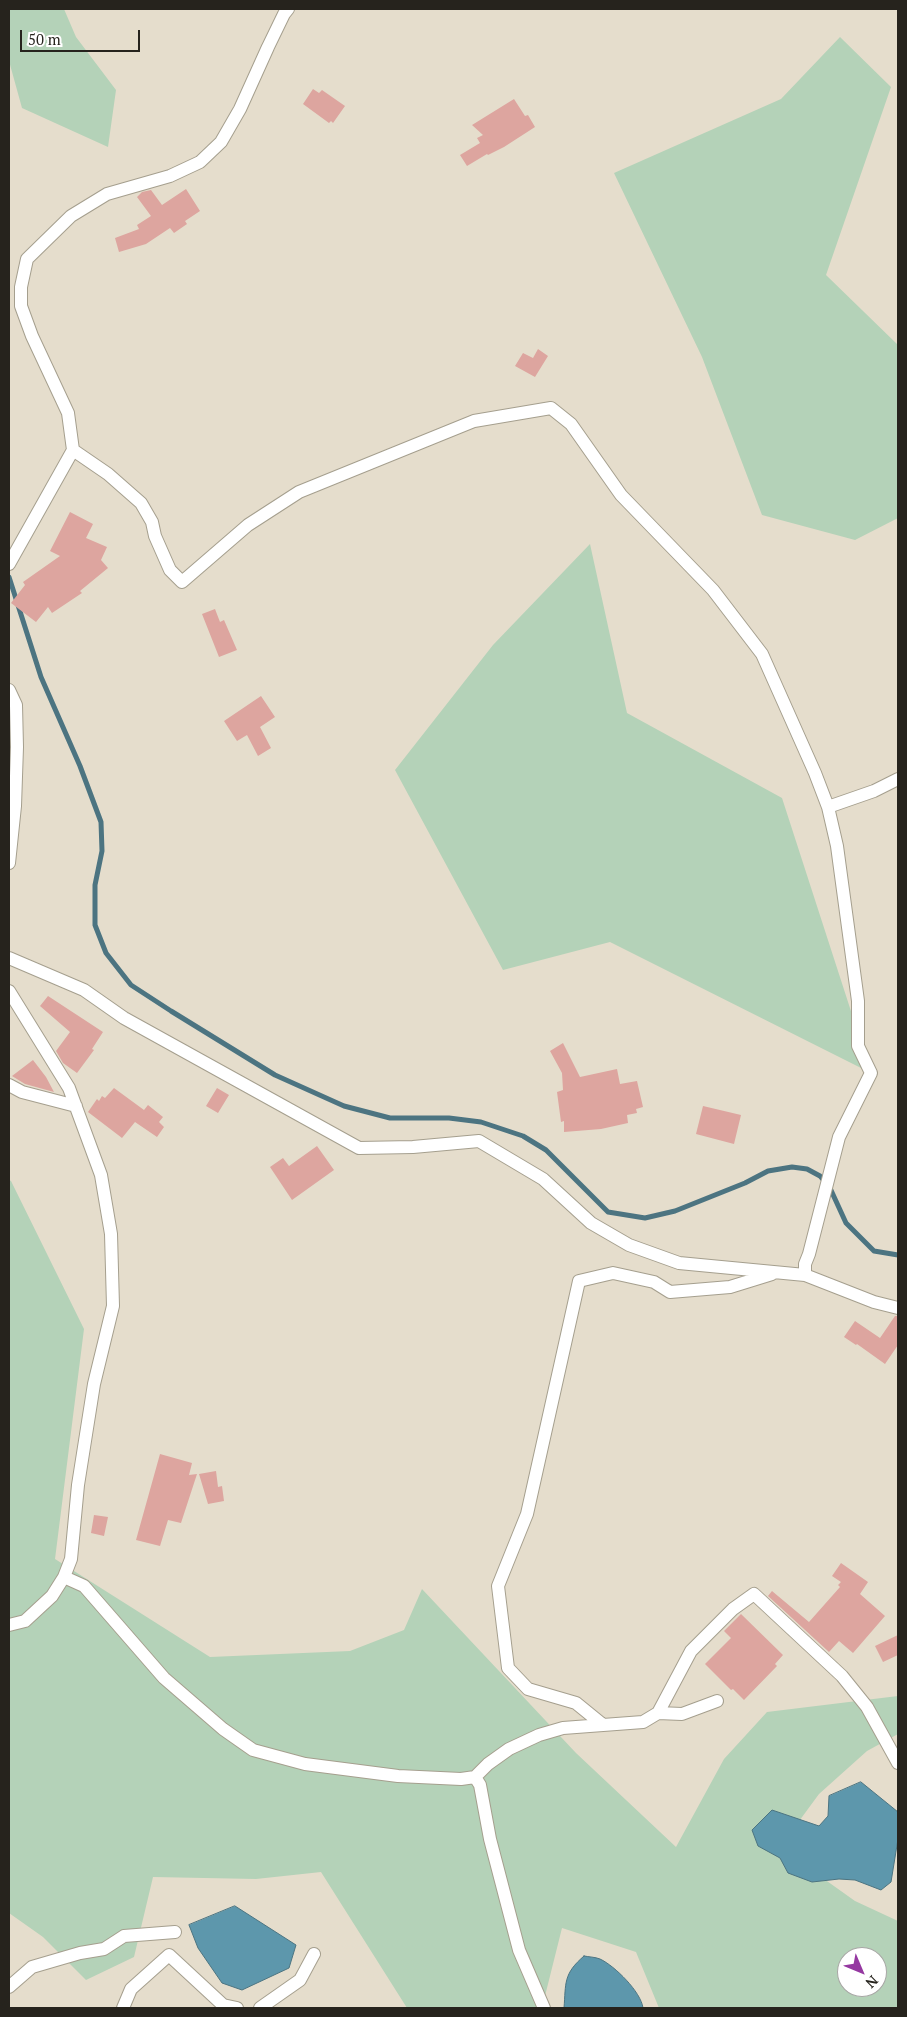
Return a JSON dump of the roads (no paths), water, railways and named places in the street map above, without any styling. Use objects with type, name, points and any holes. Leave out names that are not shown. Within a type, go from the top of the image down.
[{"type":"street","points":[[9,564],[73,450],[68,412],[32,336],[21,306],[21,287],[27,259],[71,216],[107,194],[177,173],[200,162],[221,142],[240,108],[288,9]]},
{"type":"street","points":[[73,450],[108,474],[141,503],[152,522],[155,536],[170,570],[182,582],[248,524],[299,492],[474,421],[551,408],[571,424],[621,496],[714,590],[762,654],[816,773],[828,808],[837,846],[858,1001],[858,1046],[871,1073],[839,1137],[805,1264],[805,1274]]},
{"type":"street","points":[[9,690],[12,703],[15,806],[9,863]]},
{"type":"street","points":[[828,808],[874,791],[898,779]]},
{"type":"street","points":[[9,958],[84,990],[149,1032],[359,1148],[479,1141],[542,1179],[591,1223],[629,1245],[679,1263],[805,1274],[874,1302],[898,1308]]},
{"type":"street","points":[[9,991],[27,1022],[49,1052],[69,1088],[101,1175],[110,1234],[112,1306],[94,1384],[78,1485],[71,1559],[64,1577],[52,1596],[25,1622],[9,1625]]},
{"type":"street","points":[[9,1085],[22,1092],[76,1106]]},
{"type":"street","points":[[603,1725],[576,1703],[528,1689],[508,1668],[498,1586],[527,1514],[579,1281],[613,1273],[654,1282],[670,1292],[730,1288],[778,1272]]},
{"type":"street","points":[[64,1577],[84,1586],[164,1678],[223,1729],[253,1750],[305,1764],[398,1776],[460,1779],[475,1777],[488,1764],[509,1749],[539,1735],[562,1728],[643,1722],[658,1713],[691,1651],[733,1609],[754,1594],[842,1676],[867,1707],[898,1762]]},
{"type":"street","points":[[658,1713],[682,1714],[717,1701]]},
{"type":"street","points":[[475,1777],[480,1786],[490,1839],[519,1950],[544,2008]]},
{"type":"street","points":[[9,1987],[32,1967],[80,1953],[104,1950],[124,1936],[174,1932]]},
{"type":"street","points":[[123,2008],[131,1989],[169,1954],[223,2004],[237,2008]]},
{"type":"street","points":[[260,2008],[300,1980],[314,1954]]},
{"type":"water","points":[[861,1782],[898,1812],[898,1839],[891,1882],[881,1890],[855,1880],[839,1879],[812,1882],[788,1873],[780,1858],[758,1846],[752,1830],[772,1810],[819,1826],[828,1816],[829,1796]]},
{"type":"water","points":[[235,1906],[296,1945],[289,1968],[242,1990],[222,1983],[198,1948],[189,1925]]},
{"type":"water","points":[[584,1956],[600,1959],[620,1973],[638,1995],[643,2008],[564,2008],[567,1979],[572,1968]]},
{"type":"waterway","points":[[9,577],[41,677],[80,766],[101,822],[102,851],[95,885],[95,925],[106,953],[131,985],[275,1075],[344,1106],[390,1118],[449,1118],[481,1122],[523,1136],[546,1150],[608,1212],[645,1218],[675,1211],[745,1183],[768,1171],[792,1167],[807,1169],[820,1176],[830,1188],[846,1223],[874,1251],[898,1255]]}]
